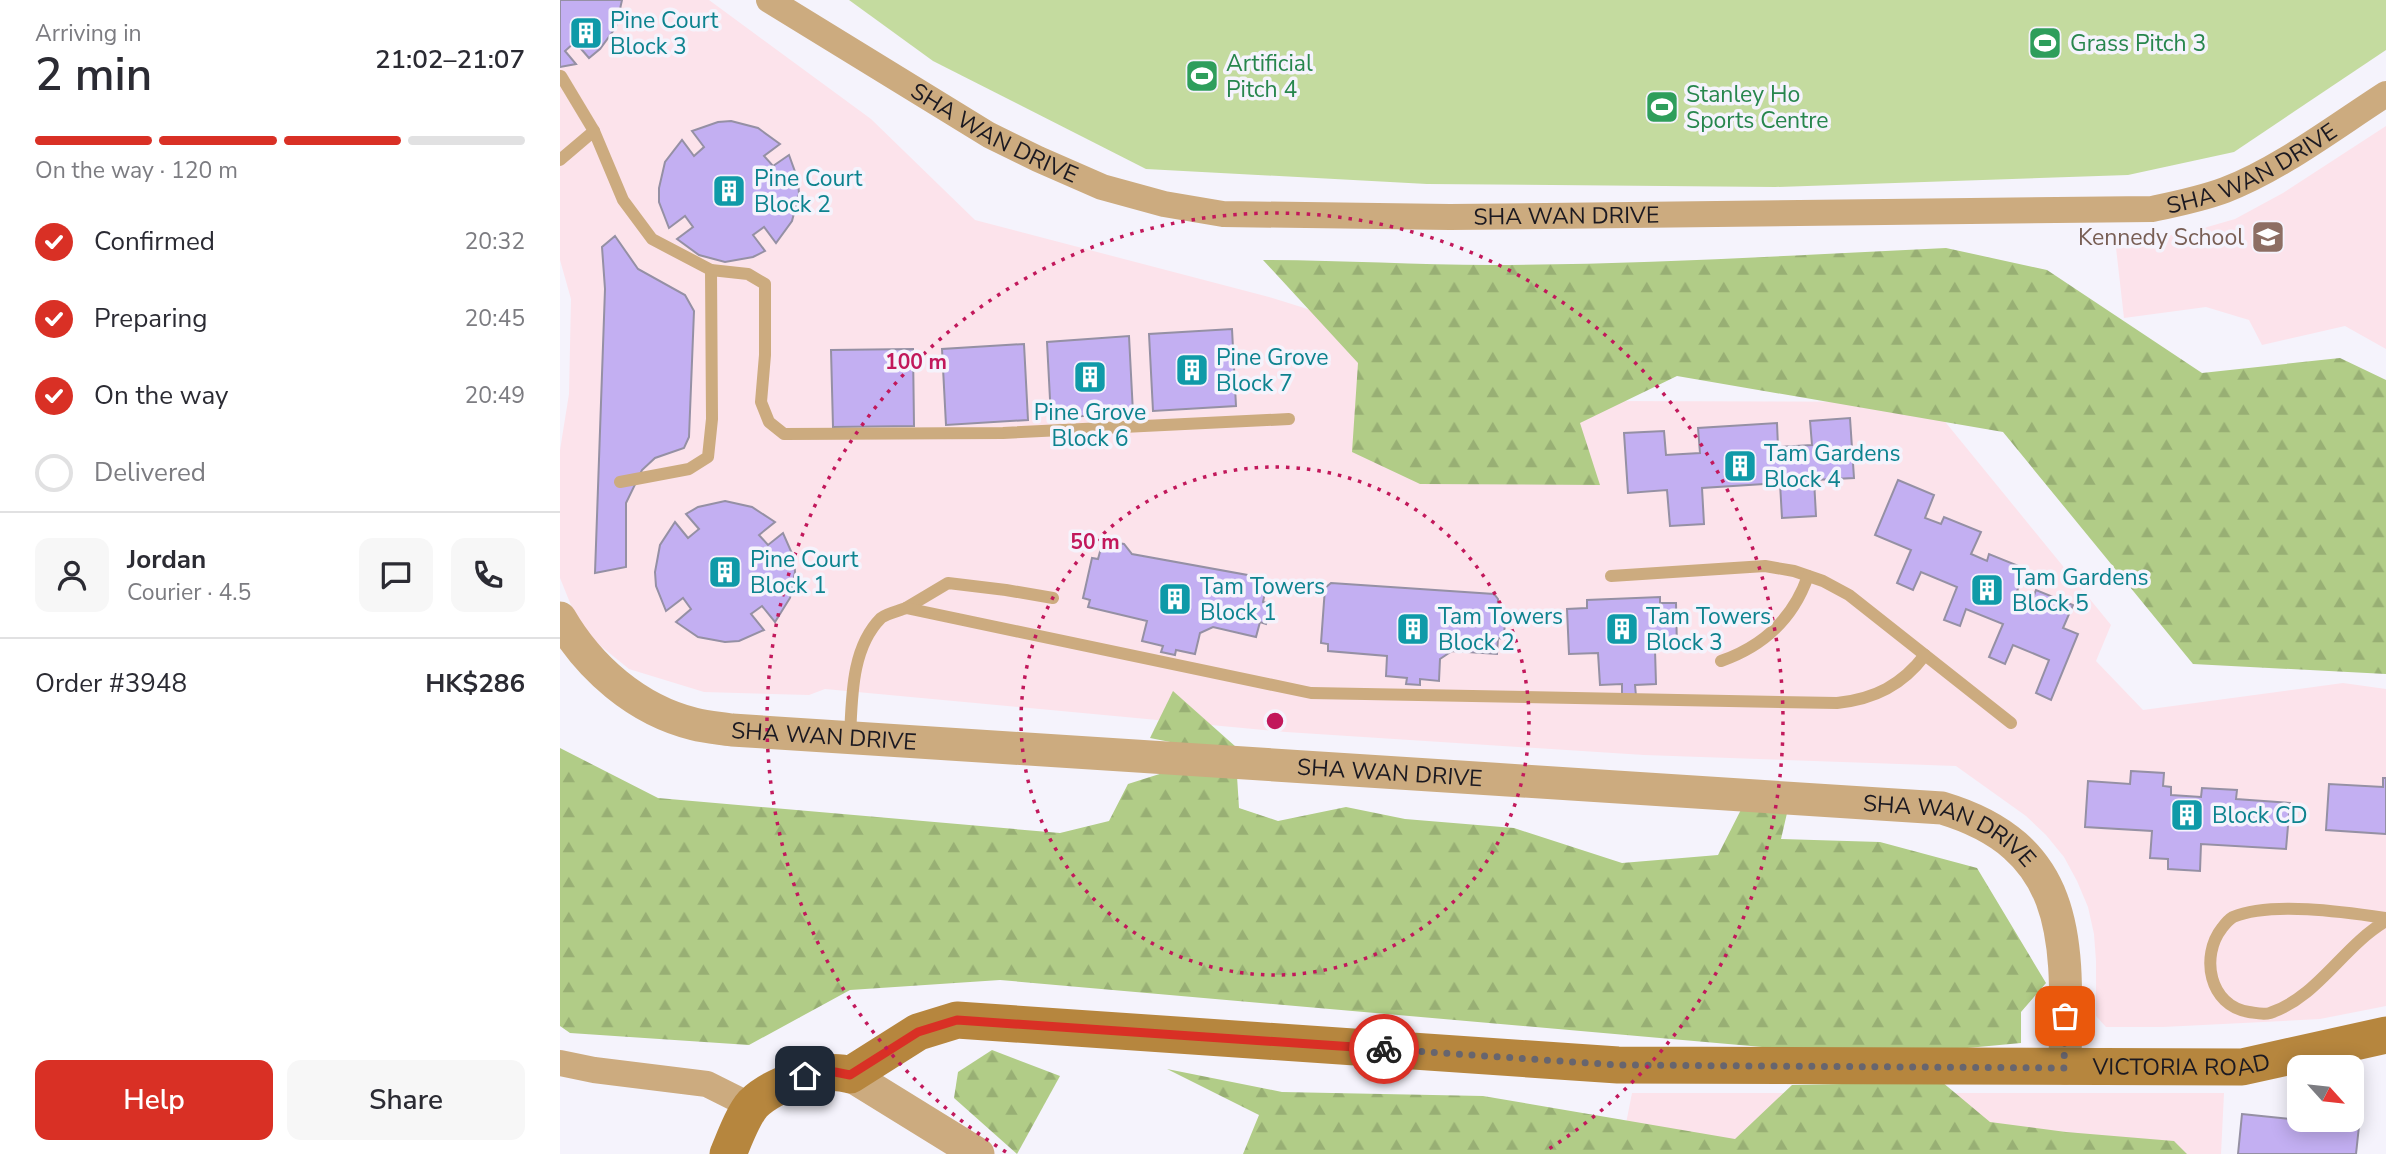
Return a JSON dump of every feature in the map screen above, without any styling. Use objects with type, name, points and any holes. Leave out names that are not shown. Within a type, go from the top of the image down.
[{"type":"main road","name":"VICTORIA ROAD","points":[[850,1075],[918,1032],[957,1020],[1618,1065],[2242,1068],[2386,1035]]},
{"type":"main road","points":[[728,1154],[751,1106],[760,1098],[805,1076],[835,1072],[850,1075]]},
{"type":"street","name":"SHA WAN DRIVE","points":[[769,0],[989,135],[1038,159],[1115,190],[1164,204],[1223,214],[1464,217],[2152,209],[2225,190],[2266,170],[2386,94]]},
{"type":"street","name":"SHA WAN DRIVE","points":[[560,618],[589,659],[637,699],[693,724],[732,730],[1942,808],[1976,820],[2010,842],[2039,874],[2047,888],[2060,923],[2066,963],[2064,1068]]},
{"type":"street","points":[[560,1063],[594,1070],[707,1084],[751,1106]]},
{"type":"street","points":[[850,1075],[978,1154]]},
{"type":"lane","points":[[561,76],[594,131],[623,200],[652,239],[676,254],[711,270],[748,274],[765,285],[765,355],[761,402],[769,422],[783,433],[1003,433],[1289,419]]},
{"type":"lane","points":[[560,160],[594,131]]},
{"type":"lane","points":[[620,482],[689,469],[708,457],[712,419],[711,270]]},
{"type":"lane","points":[[1611,576],[1765,566],[1823,581],[1849,595],[2011,723]]},
{"type":"lane","points":[[1721,661],[1759,644],[1776,630],[1801,596],[1808,576]]},
{"type":"lane","points":[[850,738],[854,679],[859,656],[868,636],[883,617],[906,608],[948,583],[1053,598]]},
{"type":"lane","points":[[906,608],[1311,693],[1837,703],[1863,699],[1887,690],[1915,668],[1926,655]]},
{"type":"lane","points":[[2258,910],[2317,911],[2386,920],[2361,939],[2314,986],[2286,1007],[2266,1014],[2243,1011],[2227,1002],[2216,990],[2208,966],[2214,939],[2230,918],[2258,910]]},
{"type":"shaded area","points":[[560,0],[709,0],[871,119],[975,220],[1269,297],[1602,401],[1929,402],[2111,625],[2096,661],[2143,710],[2343,683],[2386,689],[2386,1006],[2320,1019],[2163,1027],[2106,1027],[2096,1016],[2096,961],[2088,907],[2064,857],[2026,816],[1956,766],[1644,755],[1286,732],[825,689],[809,695],[704,692],[629,669],[581,630],[560,578],[560,450],[569,394],[571,299],[560,260]]},
{"type":"shaded area","name":"Kennedy School","points":[[2386,126],[2386,349],[2345,326],[2262,345],[2249,320],[2206,307],[2124,318],[2115,239],[2183,234],[2235,219],[2283,193]]},
{"type":"shaded area","points":[[1632,1093],[2224,1093],[2221,1154],[1620,1154]]},
{"type":"green space","name":"Stanley Ho Sports Centre","points":[[849,0],[2386,0],[2386,50],[2234,152],[2128,175],[1775,187],[1427,184],[1146,169],[933,61]]},
{"type":"green space","points":[[1946,248],[2047,270],[2202,373],[2340,358],[2386,380],[2386,674],[2193,664],[2003,432],[1677,376],[1580,423],[1600,485],[1420,484],[1352,452],[1358,363],[1263,260],[1548,265]]},
{"type":"green space","points":[[1173,691],[1236,747],[1236,755],[1150,738]]},
{"type":"green space","points":[[560,748],[658,798],[1060,833],[1109,821],[1128,784],[1169,771],[1237,776],[1239,808],[1278,821],[1346,807],[1405,819],[1514,828],[1622,863],[1718,855],[1755,782],[1794,783],[1781,839],[1880,842],[1977,868],[2046,983],[2021,1012],[2021,1043],[1903,1054],[1762,1047],[1000,980],[850,990],[749,1045],[570,1033],[560,1026]]},
{"type":"green space","points":[[992,1050],[1060,1076],[1017,1154],[954,1098],[958,1072]]},
{"type":"green space","points":[[1167,1069],[1282,1092],[1483,1096],[1735,1139],[1792,1085],[1942,1082],[1990,1122],[2066,1132],[2174,1141],[2187,1154],[1243,1154],[1259,1115]]},
{"type":"building","name":"Pine Court Block 3","points":[[560,0],[622,0],[616,27],[600,49],[589,58],[575,42],[565,51],[576,64],[560,67]]},
{"type":"building","name":"Pine Court Block 2","points":[[731,121],[758,128],[780,144],[764,156],[773,166],[789,155],[798,180],[799,194],[792,221],[776,243],[764,227],[753,235],[765,251],[753,257],[725,262],[699,255],[677,239],[693,227],[685,216],[669,228],[659,202],[659,188],[665,162],[682,140],[694,156],[704,147],[692,131],[718,122]]},
{"type":"building","points":[[615,236],[638,269],[685,295],[694,311],[689,437],[684,448],[655,458],[642,470],[626,503],[626,567],[595,573],[605,289],[602,247]]},
{"type":"building","name":"Pine Grove Block 7","points":[[1232,329],[1236,406],[1153,411],[1149,334]]},
{"type":"building","name":"Pine Grove Block 6","points":[[1129,336],[1133,413],[1051,418],[1047,342]]},
{"type":"building","points":[[1024,344],[1028,420],[946,425],[942,349]]},
{"type":"building","points":[[913,349],[914,426],[833,427],[831,350]]},
{"type":"building","name":"Tam Gardens Block 4","points":[[1850,418],[1854,478],[1814,480],[1816,516],[1782,518],[1780,483],[1702,488],[1704,524],[1670,526],[1667,490],[1628,493],[1624,433],[1664,431],[1666,455],[1700,453],[1698,428],[1777,423],[1778,447],[1812,445],[1810,421]]},
{"type":"building","name":"Tam Gardens Block 5","points":[[1898,480],[1934,495],[1925,518],[1941,524],[1944,517],[1981,532],[1971,554],[1987,561],[1989,554],[2026,569],[2017,591],[2033,598],[2036,590],[2073,605],[2063,628],[2078,634],[2051,700],[2036,693],[2049,660],[2013,645],[2005,664],[1989,657],[2003,624],[1966,609],[1960,626],[1944,620],[1957,587],[1921,572],[1913,590],[1897,583],[1911,550],[1875,535]]},
{"type":"building","name":"Pine Court Block 1","points":[[725,501],[752,507],[775,522],[759,535],[768,545],[783,533],[794,558],[795,572],[790,598],[775,622],[762,606],[751,614],[764,630],[739,641],[725,642],[698,637],[676,622],[691,609],[683,598],[666,611],[656,586],[655,572],[660,545],[675,522],[688,538],[699,529],[686,514],[698,507]]},
{"type":"building","name":"Tam Towers Block 1","points":[[1112,542],[1124,544],[1132,554],[1264,578],[1267,583],[1263,602],[1271,604],[1266,624],[1260,622],[1256,637],[1213,627],[1200,633],[1195,654],[1176,650],[1175,655],[1161,652],[1163,646],[1142,641],[1147,621],[1088,607],[1090,600],[1083,598],[1092,558],[1098,559],[1101,548]]},
{"type":"building","name":"Tam Towers Block 2","points":[[1331,583],[1494,594],[1498,599],[1497,618],[1505,619],[1504,639],[1498,638],[1497,654],[1452,651],[1440,659],[1439,681],[1420,679],[1420,685],[1406,684],[1407,678],[1386,676],[1387,656],[1328,651],[1328,644],[1321,643],[1325,588]]},
{"type":"building","name":"Tam Towers Block 3","points":[[1660,597],[1660,603],[1676,603],[1677,649],[1655,650],[1656,684],[1635,685],[1636,696],[1622,697],[1622,684],[1600,685],[1598,653],[1569,654],[1567,609],[1587,608],[1587,600]]},
{"type":"building","name":"Block CD","points":[[2131,771],[2164,773],[2163,786],[2171,787],[2171,795],[2201,797],[2202,788],[2237,790],[2236,799],[2290,803],[2286,849],[2201,844],[2200,871],[2168,869],[2168,859],[2150,858],[2152,831],[2085,827],[2088,781],[2130,784]]},
{"type":"building","points":[[2383,778],[2386,778],[2386,834],[2326,830],[2329,784],[2383,787]]},
{"type":"building","points":[[2242,1114],[2287,1119],[2287,1132],[2358,1132],[2356,1154],[2238,1154]]},
{"type":"way so far","points":[[1384,1049],[1618,1065],[2064,1068],[2065,1016]]},
{"type":"place","name":"Pine Court Block 3","points":[[586,33]]},
{"type":"place","name":"Grass Pitch 3","points":[[2045,43]]},
{"type":"place","name":"Artificial Pitch 4","points":[[1202,76]]},
{"type":"place","name":"Stanley Ho Sports Centre","points":[[1662,107]]},
{"type":"place","name":"Pine Court Block 2","points":[[729,191]]},
{"type":"place","name":"Kennedy School","points":[[2268,237]]},
{"type":"place","name":"Pine Grove Block 7","points":[[1192,370]]},
{"type":"place","name":"Pine Grove Block 6","points":[[1090,377]]},
{"type":"place","name":"Tam Gardens Block 4","points":[[1740,466]]},
{"type":"place","name":"Pine Court Block 1","points":[[725,572]]},
{"type":"place","name":"Tam Gardens Block 5","points":[[1987,590]]},
{"type":"place","name":"Tam Towers Block 1","points":[[1175,599]]},
{"type":"place","name":"Tam Towers Block 2","points":[[1413,629]]},
{"type":"place","name":"Tam Towers Block 3","points":[[1622,629]]},
{"type":"place","name":"Block CD","points":[[2187,815]]},
{"type":"route","points":[[805,1076],[835,1072],[850,1075],[918,1032],[957,1020],[1384,1049]]}]
